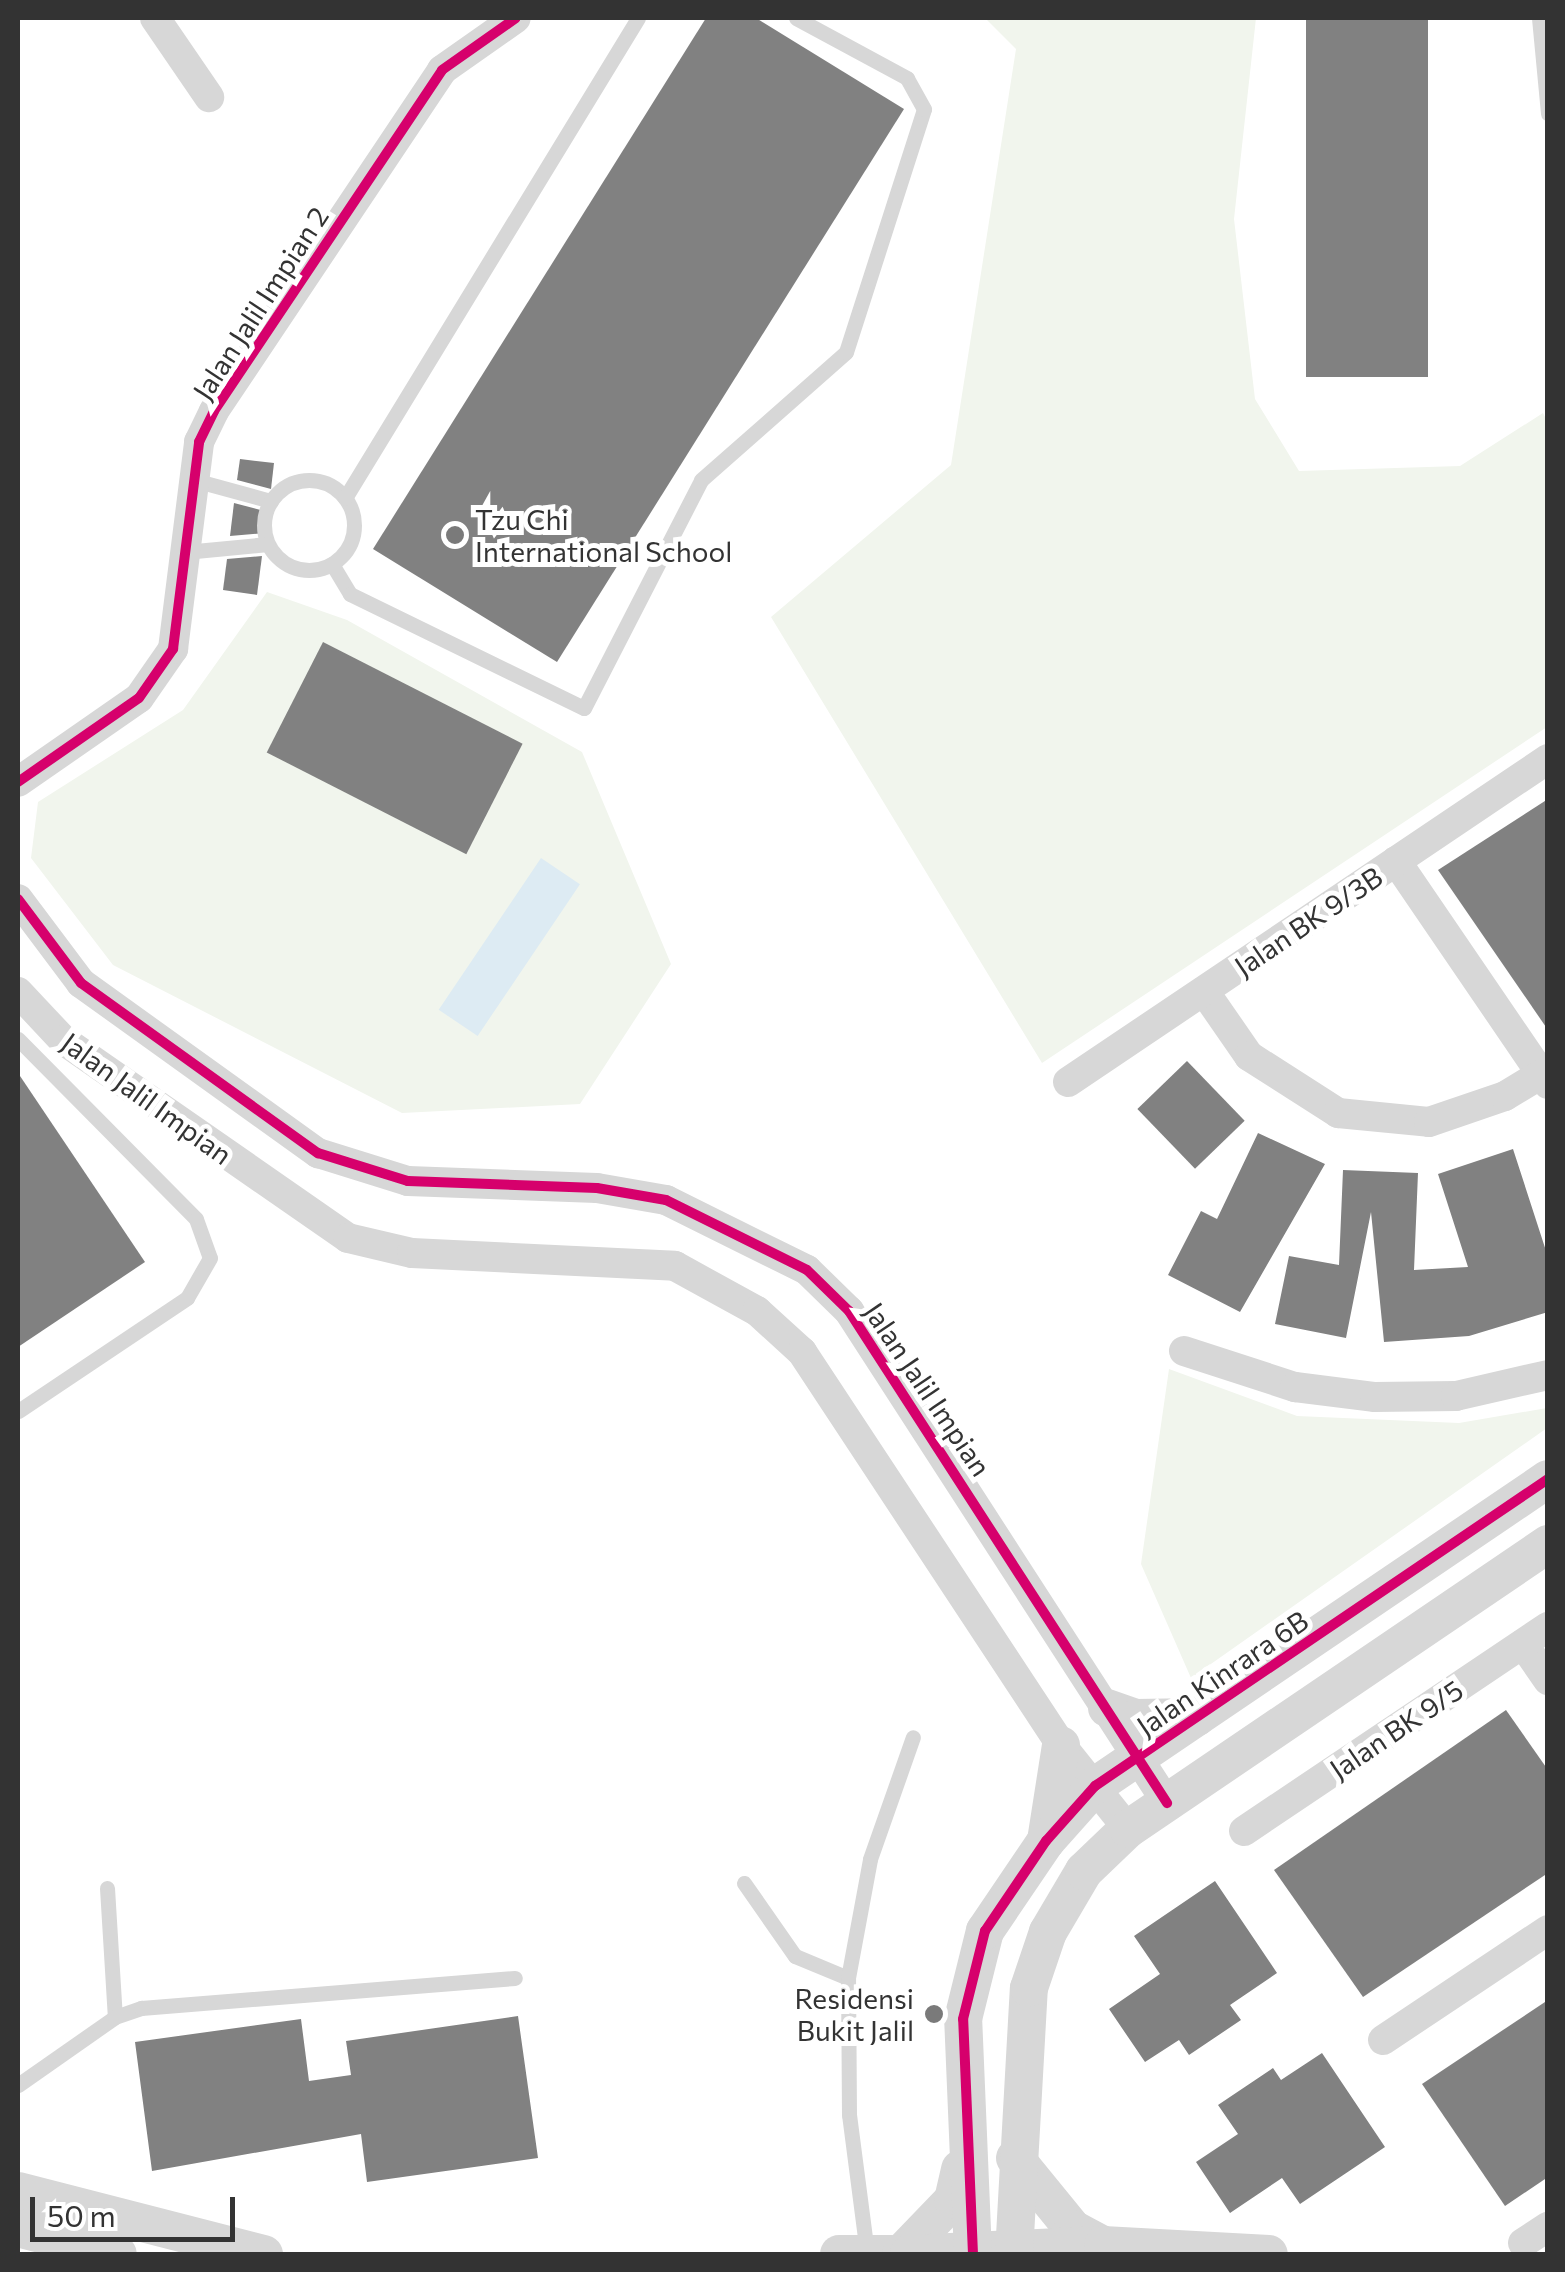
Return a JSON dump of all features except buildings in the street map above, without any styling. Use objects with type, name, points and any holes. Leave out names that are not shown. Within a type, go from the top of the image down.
[{"type":"street","points":[[154,18],[208,98]]},
{"type":"street","name":"Jalan Jalil Impian 2","points":[[18,782],[139,698],[173,649],[198,442],[214,411],[442,70],[516,18]]},
{"type":"street","name":"Jalan BK 9/3B","points":[[1068,1082],[1548,759]]},
{"type":"street","points":[[1204,990],[1249,1056],[1338,1113],[1382,1124],[1429,1122],[1506,1096],[1545,1076],[1396,861]]},
{"type":"street","name":"Jalan Jalil Impian","points":[[18,899],[81,983],[332,1159],[408,1181],[597,1188],[666,1200],[807,1270],[849,1311],[1107,1708],[1134,1759],[1167,1802]]},
{"type":"street","name":"Jalan Jalil Impian","points":[[18,992],[63,1040],[348,1238],[412,1252],[675,1266],[757,1312],[802,1352],[1060,1746],[1128,1829]]},
{"type":"street","points":[[1184,1350],[1295,1387],[1375,1397],[1456,1396],[1548,1375]]},
{"type":"street","name":"Jalan Kinrara 6B","points":[[973,2252],[964,2150],[963,2019],[984,1931],[1046,1841],[1095,1786],[1548,1479]]},
{"type":"street","points":[[1014,2252],[1014,2158],[1038,1957],[1070,1889],[1128,1829],[1548,1544]]},
{"type":"street","points":[[1535,1635],[1548,1680]]},
{"type":"street","name":"Jalan BK 9/5","points":[[1244,1831],[1535,1635]]},
{"type":"street","points":[[1107,1708],[1136,1718],[1197,1717]]},
{"type":"street","points":[[1046,1841],[1060,1746]]},
{"type":"street","points":[[1383,2040],[1548,1930]]},
{"type":"street","points":[[874,2254],[953,2200],[964,2150]]},
{"type":"street","points":[[1014,2158],[1065,2221],[1103,2245]]},
{"type":"street","points":[[18,2191],[264,2254]]},
{"type":"street","points":[[18,2228],[118,2254]]},
{"type":"street","points":[[909,2254],[1103,2245],[1269,2254]]},
{"type":"lane","points":[[345,498],[638,18]]},
{"type":"lane","points":[[332,564],[350,594],[584,708],[700,480],[846,352],[924,109],[907,78],[796,18]]},
{"type":"lane","points":[[1539,18],[1548,114]]},
{"type":"lane","points":[[194,480],[272,500],[309,480],[345,498],[354,527],[332,564]]},
{"type":"lane","points":[[272,500],[268,544],[288,566],[332,564]]},
{"type":"lane","points":[[185,552],[268,544]]},
{"type":"lane","points":[[18,1039],[196,1219],[210,1258],[187,1298],[18,1411]]},
{"type":"lane","points":[[874,2254],[849,2115],[848,1978],[870,1859],[913,1737]]},
{"type":"lane","points":[[744,1883],[795,1956],[848,1978]]},
{"type":"lane","points":[[108,1888],[115,2017]]},
{"type":"lane","points":[[18,2085],[115,2017],[142,2008],[516,1978]]},
{"type":"shaded area","points":[[985,18],[1256,18],[1234,219],[1255,399],[1299,471],[1460,466],[1543,413],[1547,421],[1547,727],[1042,1063],[771,617],[951,465],[1016,49]]},
{"type":"shaded area","points":[[267,592],[347,620],[582,752],[671,964],[580,1104],[402,1113],[113,965],[31,858],[38,802],[183,710]]},
{"type":"shaded area","points":[[541,858],[580,884],[478,1036],[439,1010]]},
{"type":"shaded area","points":[[1169,1369],[1297,1416],[1459,1423],[1547,1408],[1547,1428],[1191,1678],[1141,1564]]},
{"type":"cycle path","points":[[18,782],[139,698],[173,649],[199,442],[214,411],[442,70],[516,18]]},
{"type":"cycle path","points":[[18,899],[81,983],[318,1153],[408,1181],[597,1188],[666,1200],[807,1270],[849,1311],[1167,1803]]},
{"type":"cycle path","points":[[973,2254],[963,2019],[985,1931],[1046,1841],[1095,1786],[1548,1479]]},
{"type":"place","name":"Tzu Chi International School","points":[[455,535]]},
{"type":"place","name":"Residensi Bukit Jalil","points":[[934,2014]]}]
